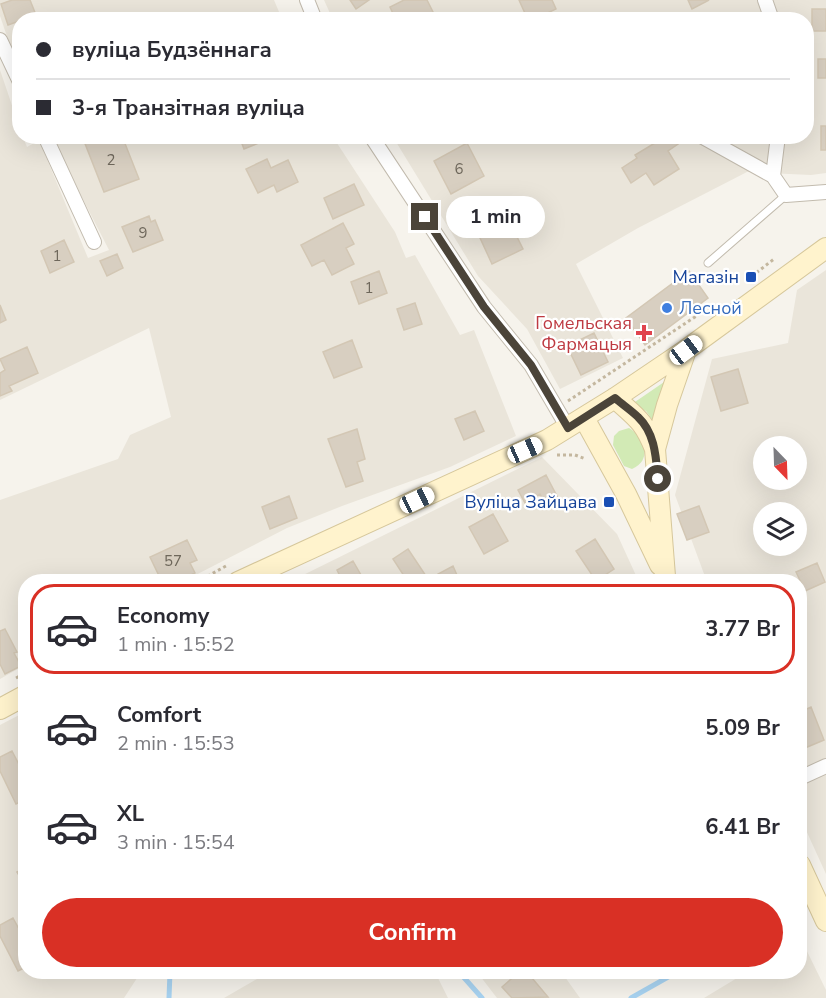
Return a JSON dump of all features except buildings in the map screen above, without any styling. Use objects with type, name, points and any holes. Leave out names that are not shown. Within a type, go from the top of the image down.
[{"type":"street","points":[[0,40],[12,65]]},
{"type":"street","points":[[49,144],[94,242]]},
{"type":"street","points":[[376,144],[484,307],[531,365],[557,408],[576,423],[626,494],[664,574]]},
{"type":"street","points":[[715,144],[773,176],[786,195],[826,192]]},
{"type":"street","points":[[773,176],[777,144]]},
{"type":"street","points":[[255,574],[547,440],[686,350],[826,248]]},
{"type":"street","points":[[666,574],[656,448],[667,405],[686,350]]},
{"type":"street","points":[[615,398],[639,418],[656,448]]},
{"type":"street","points":[[0,709],[18,699]]},
{"type":"street","points":[[807,775],[826,766]]},
{"type":"street","points":[[807,880],[826,921]]},
{"type":"lane","points":[[708,263],[786,195]]},
{"type":"path","points":[[744,283],[774,260]]},
{"type":"path","points":[[557,408],[719,301]]},
{"type":"path","points":[[555,455],[575,454],[587,460]]},
{"type":"shaded area","points":[[0,0],[274,0],[279,12],[12,12],[12,51],[0,16]]},
{"type":"shaded area","points":[[324,0],[826,0],[826,173],[811,175],[747,172],[638,228],[576,264],[623,358],[560,389],[527,329],[478,276],[397,144],[814,144],[814,12],[329,12]]},
{"type":"shaded area","points":[[0,70],[12,105],[12,144],[26,144],[27,147],[32,144],[41,144],[88,258],[109,250],[55,144],[338,144],[395,232],[406,258],[415,255],[460,335],[474,330],[516,436],[450,467],[287,528],[198,574],[18,574],[18,669],[0,679],[0,500],[118,459],[130,435],[171,417],[149,328],[0,400]]},
{"type":"shaded area","points":[[826,270],[826,874],[807,832],[807,574],[704,574],[675,495],[712,359],[788,343],[797,290]]},
{"type":"shaded area","points":[[542,457],[617,534],[635,574],[305,574]]},
{"type":"shaded area","points":[[18,716],[18,979],[136,979],[124,998],[0,998],[0,725]]},
{"type":"shaded area","points":[[807,951],[826,990],[826,998],[704,998],[735,979],[807,979]]},
{"type":"shaded area","points":[[257,979],[438,979],[448,998],[224,998]]},
{"type":"shaded area","points":[[482,979],[566,979],[580,998],[497,998]]},
{"type":"green space","points":[[670,378],[656,425],[646,411],[632,404]]},
{"type":"green space","points":[[629,428],[643,443],[644,449],[642,461],[632,469],[624,466],[613,445],[614,436],[619,431]]},
{"type":"waterway","points":[[169,998],[170,979]]},
{"type":"waterway","points":[[465,979],[482,998]]},
{"type":"waterway","points":[[631,998],[665,979]]},
{"type":"place","name":"Магазін","points":[[751,277]]},
{"type":"place","name":"Лесной","points":[[667,308]]},
{"type":"place","name":"Гомельская Фармацыя","points":[[644,333]]},
{"type":"place","name":"Вуліца Зайцава","points":[[609,502]]},
{"type":"route","points":[[425,217],[484,307],[531,365],[568,428],[615,398],[639,418],[648,432],[656,448],[658,479]]}]
